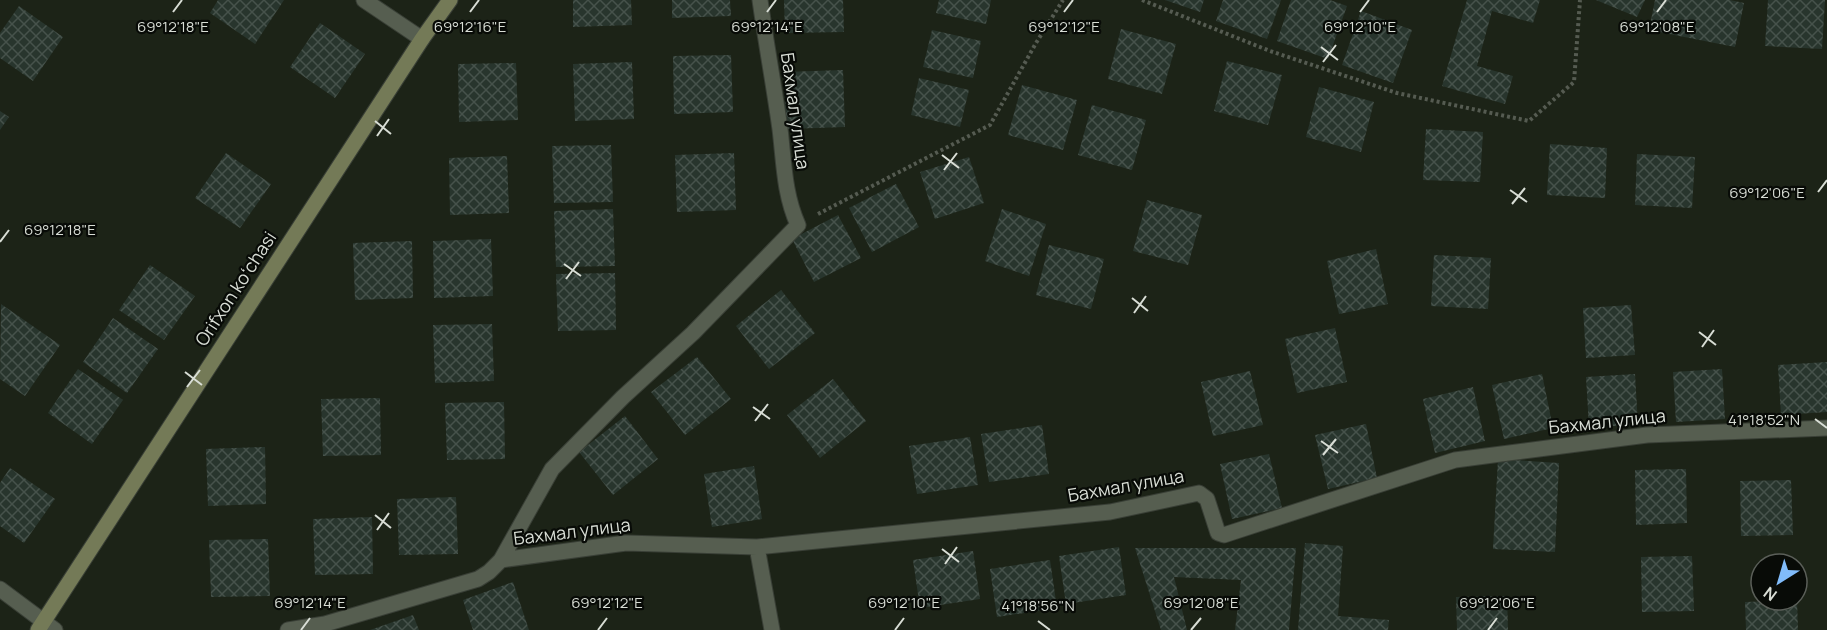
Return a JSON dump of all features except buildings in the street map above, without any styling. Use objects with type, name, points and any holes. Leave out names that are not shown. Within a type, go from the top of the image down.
[{"type":"street","points":[[364,0],[422,39]]},
{"type":"street","name":"Orifxon koʻchasi","points":[[46,627],[422,39],[450,0]]},
{"type":"street","name":"Бахмал улица","points":[[288,630],[324,624],[478,579],[489,572],[501,560],[552,468],[622,397],[693,333],[798,225],[791,210],[786,188],[780,130],[760,0]]},
{"type":"street","name":"Бахмал улица","points":[[501,560],[626,543],[757,547],[1110,512],[1199,493],[1207,499],[1218,534],[1224,535],[1455,460],[1647,435],[1827,429]]},
{"type":"street","points":[[757,547],[772,630]]},
{"type":"street","points":[[0,589],[46,627]]},
{"type":"path","points":[[798,225],[990,125],[1063,0]]},
{"type":"path","points":[[1142,0],[1270,51],[1398,93],[1529,121],[1574,81],[1580,0]]}]
